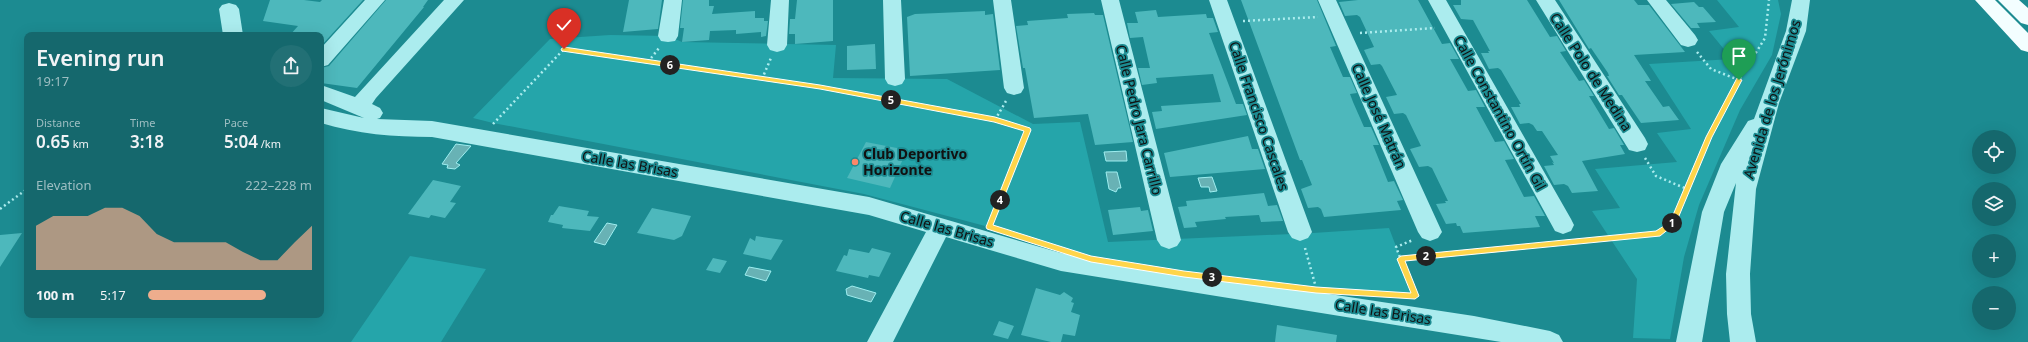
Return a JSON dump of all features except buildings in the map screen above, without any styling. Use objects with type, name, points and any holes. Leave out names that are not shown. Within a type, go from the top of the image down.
[{"type":"main road","points":[[1984,0],[2028,45]]},
{"type":"main road","points":[[2007,0],[2028,19]]},
{"type":"street","points":[[324,57],[376,0]]},
{"type":"street","points":[[352,115],[369,93],[455,0]]},
{"type":"street","points":[[668,36],[673,0]]},
{"type":"street","points":[[777,45],[780,0]]},
{"type":"street","points":[[892,0],[895,79]]},
{"type":"street","points":[[1002,0],[1014,88]]},
{"type":"street","name":"Calle Pedro Jara Carrillo","points":[[1110,0],[1169,240]]},
{"type":"street","name":"Calle Francisco Cascales","points":[[1218,0],[1300,232]]},
{"type":"street","name":"Calle Constantino Ortín Gil","points":[[1437,0],[1563,225]]},
{"type":"street","name":"Calle Polo de Medina","points":[[1545,0],[1637,144]]},
{"type":"street","points":[[1656,0],[1688,40]]},
{"type":"street","name":"Avenida de los Jerónimos","points":[[1743,342],[1739,314],[1738,274],[1744,189],[1769,103],[1796,31],[1801,0]]},
{"type":"street","points":[[229,9],[233,32]]},
{"type":"street","name":"Calle José Matrán","points":[[1335,16],[1430,232]]},
{"type":"street","points":[[324,94],[352,115]]},
{"type":"street","points":[[1688,342],[1713,212],[1732,164],[1769,103]]},
{"type":"street","points":[[324,115],[352,115]]},
{"type":"street","name":"Calle las Brisas","points":[[352,115],[402,130],[432,129],[484,137],[869,206],[1061,262],[1470,334],[1550,342]]},
{"type":"street","points":[[880,342],[940,227]]},
{"type":"path","points":[[1401,259],[1658,234],[1672,223],[1709,137],[1739,80],[1764,38],[1768,0]]},
{"type":"path","points":[[1226,22],[1335,16],[1451,26]]},
{"type":"path","points":[[1688,40],[1711,68],[1739,80]]},
{"type":"path","points":[[762,78],[777,45]]},
{"type":"path","points":[[484,137],[493,124],[564,49],[820,87],[995,120],[1028,130],[989,227]]},
{"type":"path","points":[[995,120],[1014,88]]},
{"type":"path","points":[[1637,144],[1656,176],[1687,188]]},
{"type":"path","points":[[0,209],[24,191]]},
{"type":"path","points":[[1300,232],[1316,290]]},
{"type":"path","points":[[1400,295],[1415,296],[1396,247],[1430,232]]},
{"type":"shaded area","points":[[1717,0],[1778,0],[1781,14],[1772,55],[1740,110],[1699,205],[1684,257],[1670,339],[1633,338],[1637,279],[1592,211],[1620,208],[1595,169],[1677,162],[1657,133],[1691,129],[1649,64],[1732,59],[1709,31],[1739,27]]},
{"type":"shaded area","points":[[610,35],[668,36],[682,42],[836,45],[833,78],[947,79],[1033,124],[1080,122],[1108,242],[1313,233],[1389,228],[1415,296],[1316,290],[1184,274],[1091,259],[989,227],[864,194],[473,118],[550,39]]},
{"type":"shaded area","points":[[456,144],[471,146],[456,163],[460,165],[455,169],[447,168],[448,165],[442,164]]},
{"type":"shaded area","points":[[1126,151],[1127,161],[1106,161],[1104,152]]},
{"type":"shaded area","points":[[1106,172],[1117,172],[1121,188],[1118,188],[1116,192],[1109,189]]},
{"type":"shaded area","points":[[1212,177],[1217,191],[1210,192],[1209,187],[1201,187],[1198,178]]},
{"type":"shaded area","points":[[607,223],[617,225],[605,245],[594,242]]},
{"type":"shaded area","points":[[410,256],[486,269],[441,342],[351,342]]},
{"type":"shaded area","points":[[749,267],[771,271],[766,281],[745,275]]},
{"type":"shaded area","points":[[852,286],[876,293],[871,302],[847,295],[846,289]]},
{"type":"place","name":"Club Deportivo Horizonte","points":[[855,162]]},
{"type":"route","points":[[564,49],[820,87],[995,120],[1028,130],[989,227],[1091,259],[1184,274],[1316,290],[1415,296],[1401,259],[1658,234],[1672,223],[1709,137],[1739,80]]}]
